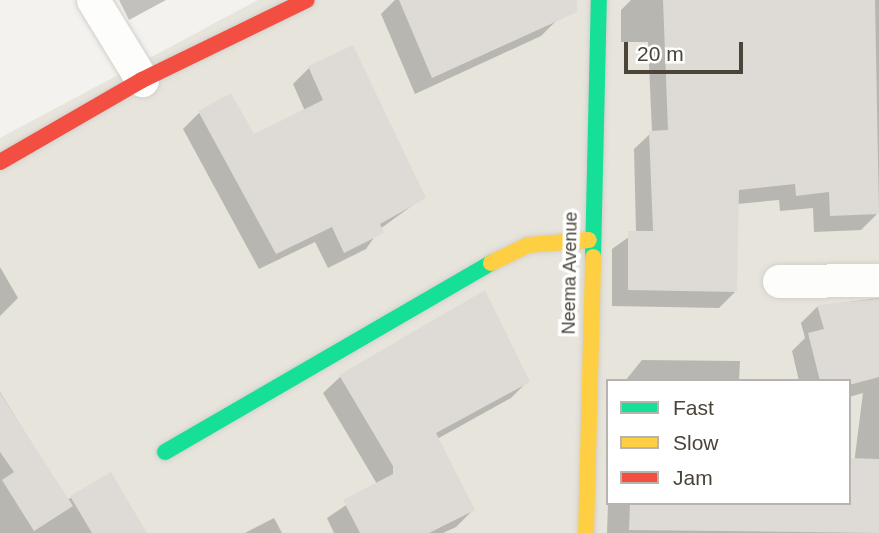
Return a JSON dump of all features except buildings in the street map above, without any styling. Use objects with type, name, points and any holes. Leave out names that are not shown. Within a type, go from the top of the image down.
[{"type":"street","points":[[93,0],[142,80]]},
{"type":"street","points":[[0,162],[142,80],[307,0]]},
{"type":"street","name":"Neema Avenue","points":[[586,533],[589,240],[600,7]]},
{"type":"street","points":[[165,452],[466,275],[528,245],[589,240]]},
{"type":"street","points":[[779,281],[879,280]]},
{"type":"shaded area","points":[[258,0],[879,0],[879,533],[0,533],[0,138]]},
{"type":"traffic: fast","points":[[593,257],[599,0]]},
{"type":"traffic: fast","points":[[165,452],[491,263]]},
{"type":"traffic: slow","points":[[491,263],[528,245],[589,240]]},
{"type":"traffic: slow","points":[[586,533],[593,257]]},
{"type":"traffic: jam","points":[[0,162],[142,80],[307,0]]}]
